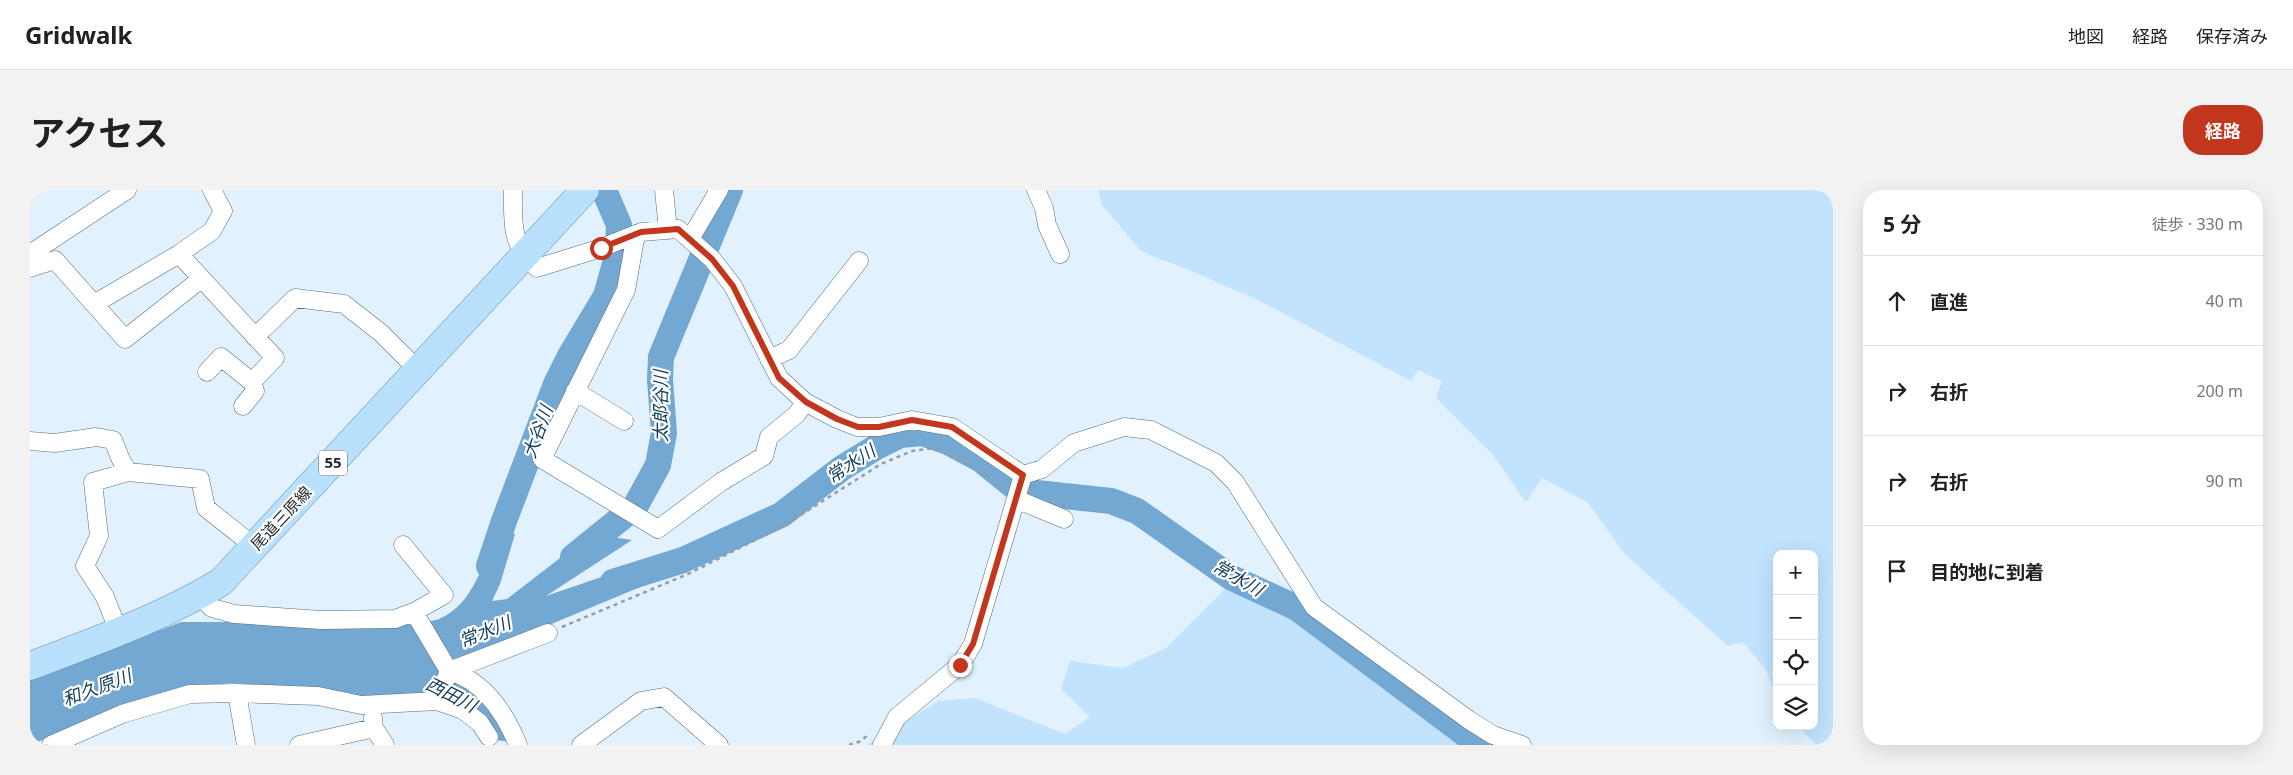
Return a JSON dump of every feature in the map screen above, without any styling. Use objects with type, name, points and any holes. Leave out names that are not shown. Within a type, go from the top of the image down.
[{"type":"main road","name":"尾道三原線","points":[[30,666],[119,632],[199,596],[221,582],[419,371],[585,190]]},
{"type":"street","points":[[30,254],[127,190]]},
{"type":"street","points":[[94,304],[179,254],[212,230],[224,211],[212,190]]},
{"type":"street","points":[[512,190],[514,226],[519,248],[524,257],[537,268],[601,248],[641,232],[678,229],[712,259],[733,286],[779,378],[806,402],[837,419],[858,427],[879,427],[912,420],[952,427],[1023,475]]},
{"type":"street","points":[[664,190],[668,230]]},
{"type":"street","points":[[694,242],[718,190]]},
{"type":"street","points":[[1036,190],[1044,208],[1046,225],[1060,254]]},
{"type":"street","points":[[641,232],[635,239],[626,290],[542,459],[658,529],[721,482],[764,456],[770,437],[797,414],[806,402]]},
{"type":"street","points":[[179,254],[275,358],[252,382]]},
{"type":"street","points":[[30,268],[55,260],[125,339],[201,279]]},
{"type":"street","points":[[769,359],[789,350],[858,261]]},
{"type":"street","points":[[254,336],[295,298],[344,304],[381,333],[419,371]]},
{"type":"street","points":[[207,372],[222,357],[252,382],[255,391],[243,406]]},
{"type":"street","points":[[576,391],[624,421]]},
{"type":"street","points":[[1023,475],[1042,469],[1074,443],[1124,427],[1151,430],[1216,463],[1235,482],[1314,607],[1469,720],[1493,735],[1522,745]]},
{"type":"street","points":[[30,441],[55,443],[96,437],[114,440],[121,460],[128,472]]},
{"type":"street","points":[[119,632],[105,597],[86,566],[99,536],[93,482],[128,472],[200,479],[206,508],[255,546]]},
{"type":"street","points":[[882,745],[897,717],[960,665],[973,644],[1023,475]]},
{"type":"street","points":[[1016,499],[1064,519]]},
{"type":"street","points":[[199,596],[212,608],[244,614],[321,620],[395,619],[414,612],[444,595],[403,545]]},
{"type":"street","points":[[414,612],[449,671],[461,674],[492,698],[511,728],[518,745]]},
{"type":"street","points":[[437,701],[449,671],[548,633]]},
{"type":"street","points":[[51,745],[122,714],[190,694],[237,693],[318,696],[361,705],[437,701],[463,710],[480,723],[489,737]]},
{"type":"street","points":[[237,693],[246,745]]},
{"type":"street","points":[[581,745],[641,701],[664,697],[719,745]]},
{"type":"street","points":[[371,705],[374,728],[385,745]]},
{"type":"street","points":[[299,745],[374,728]]},
{"type":"path","points":[[548,633],[688,574],[785,526],[881,464],[912,451],[934,448],[977,468],[1016,499]]},
{"type":"shaded area","points":[[1098,190],[1833,190],[1833,745],[1816,745],[1802,730],[1818,730],[1818,550],[1773,550],[1773,689],[1766,670],[1743,642],[1728,646],[1625,554],[1587,502],[1542,478],[1526,502],[1493,455],[1436,398],[1442,381],[1418,370],[1411,381],[1258,300],[1142,252],[1102,205]]},
{"type":"shaded area","points":[[1228,586],[1292,616],[1465,745],[866,745],[939,701],[975,698],[1065,734],[1090,717],[1061,689],[1070,661],[1123,668],[1166,648]]},
{"type":"water","points":[[496,531],[515,534],[500,584],[492,601],[507,599],[591,534],[632,540],[546,596],[645,562],[650,583],[474,656],[440,675],[464,687],[492,711],[511,742],[496,740],[421,694],[364,699],[346,692],[249,687],[248,684],[231,683],[181,689],[128,706],[30,745],[30,680],[181,622],[416,622],[439,619],[451,612],[469,593],[476,581]]},
{"type":"waterway","name":"大谷川","points":[[489,566],[556,384],[570,356],[606,296],[618,253],[619,225],[604,190]]},
{"type":"waterway","name":"太郎谷川","points":[[573,557],[635,507],[658,465],[664,433],[660,379],[661,357],[730,190]]},
{"type":"waterway","name":"常水川","points":[[613,582],[683,560],[781,515],[842,468],[878,446],[900,435],[922,433],[948,442],[980,459],[1012,485],[1027,492],[1111,501],[1137,511],[1232,578],[1297,608],[1480,745]]},
{"type":"route","points":[[601,248],[641,232],[678,229],[712,259],[733,286],[779,378],[806,402],[837,419],[858,427],[879,427],[912,420],[952,427],[1023,475],[973,644],[960,665]]},
{"type":"water label","name":"和久原川","points":[[97,688]]},
{"type":"water label","name":"西田川","points":[[451,695]]}]
